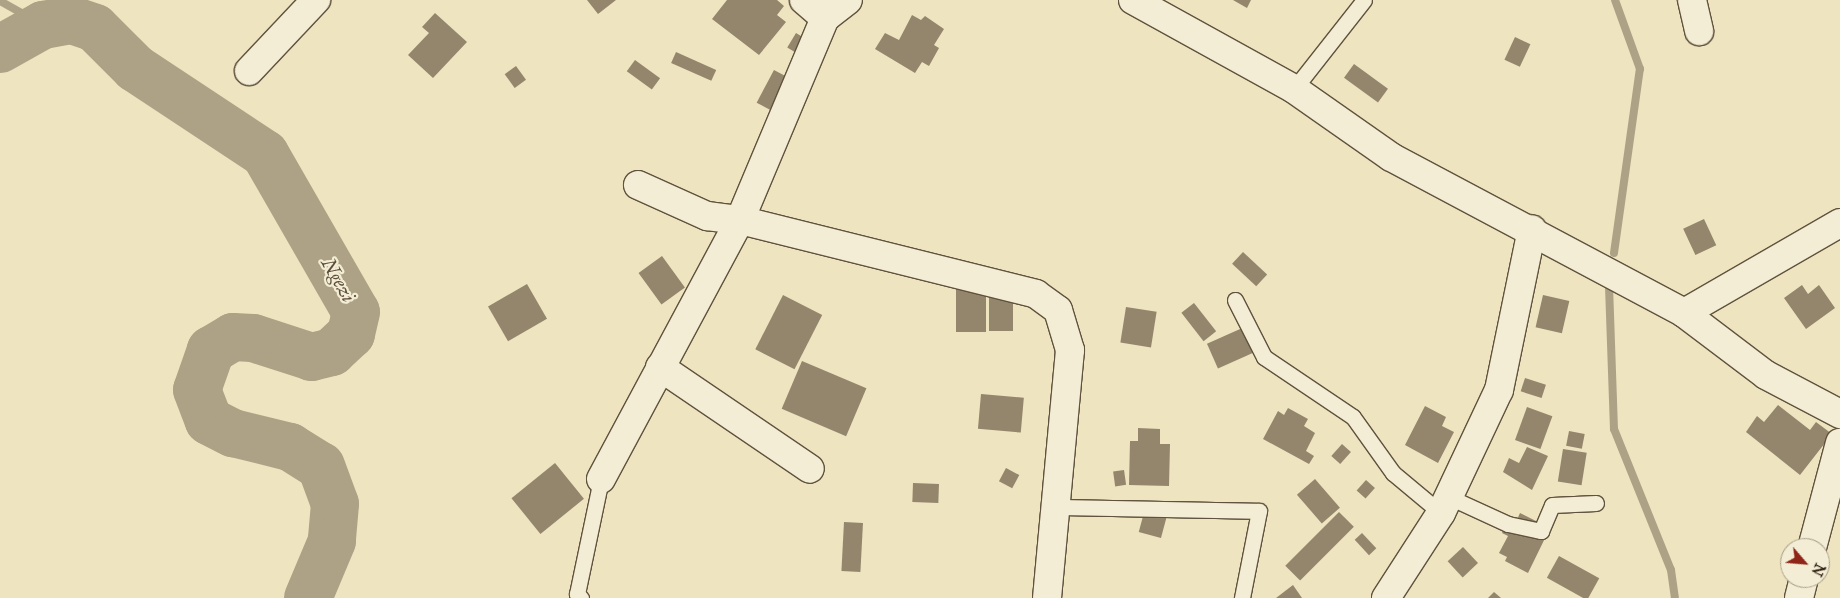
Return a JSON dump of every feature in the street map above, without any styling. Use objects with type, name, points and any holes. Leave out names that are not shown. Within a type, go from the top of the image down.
[{"type":"street","points":[[248,70],[316,0]]},
{"type":"street","points":[[804,0],[825,18]]},
{"type":"street","points":[[601,478],[740,220],[825,18],[848,0]]},
{"type":"street","points":[[1133,0],[1294,89],[1391,157],[1532,229],[1684,313],[1766,375],[1840,414]]},
{"type":"street","points":[[1692,0],[1699,31]]},
{"type":"street","points":[[638,185],[707,216],[740,220],[1036,294],[1058,310],[1070,350],[1047,598]]},
{"type":"street","points":[[1684,313],[1840,222]]},
{"type":"street","points":[[1386,598],[1445,505],[1499,390],[1532,229]]},
{"type":"street","points":[[660,367],[810,469]]},
{"type":"street","points":[[1815,538],[1840,443]]},
{"type":"lane","points":[[1294,89],[1364,0]]},
{"type":"lane","points":[[1236,300],[1264,356],[1353,417],[1393,473],[1445,505],[1508,524],[1541,531],[1552,505],[1596,503]]},
{"type":"lane","points":[[581,598],[577,594],[601,478]]},
{"type":"lane","points":[[1055,507],[1259,511],[1242,598]]},
{"type":"building","points":[[587,0],[616,0],[598,14]]},
{"type":"building","points":[[727,0],[777,0],[784,6],[777,15],[786,22],[759,55],[712,19]]},
{"type":"building","points":[[1233,0],[1251,0],[1247,8]]},
{"type":"building","points":[[435,13],[467,42],[433,78],[408,55],[429,33],[422,27]]},
{"type":"building","points":[[912,15],[921,20],[925,16],[944,29],[934,45],[939,48],[929,66],[922,62],[915,73],[875,49],[885,33],[899,40]]},
{"type":"building","points":[[796,33],[806,39],[798,54],[787,48]]},
{"type":"building","points":[[1515,37],[1530,44],[1520,67],[1504,60]]},
{"type":"building","points":[[676,52],[716,70],[711,81],[671,63]]},
{"type":"building","points":[[635,60],[660,78],[652,90],[627,71]]},
{"type":"building","points":[[1354,64],[1388,89],[1378,102],[1344,78]]},
{"type":"building","points":[[516,66],[526,80],[515,88],[505,74]]},
{"type":"building","points":[[774,70],[787,77],[770,110],[757,103]]},
{"type":"building","points":[[1704,219],[1716,245],[1695,255],[1683,229]]},
{"type":"building","points":[[1243,252],[1267,275],[1256,286],[1232,264]]},
{"type":"building","points":[[662,256],[685,288],[661,305],[639,273]]},
{"type":"building","points":[[527,284],[547,319],[508,341],[488,306]]},
{"type":"building","points":[[1802,285],[1808,294],[1819,285],[1835,308],[1806,329],[1784,298]]},
{"type":"building","points":[[956,287],[986,287],[986,332],[956,332]]},
{"type":"building","points":[[989,294],[1013,294],[1013,331],[989,331]]},
{"type":"building","points":[[783,295],[822,315],[795,369],[755,349]]},
{"type":"building","points":[[1543,295],[1569,301],[1562,333],[1536,327]]},
{"type":"building","points":[[1194,303],[1216,331],[1204,341],[1181,313]]},
{"type":"building","points":[[1126,307],[1157,312],[1151,347],[1120,343]]},
{"type":"building","points":[[1249,325],[1260,350],[1218,368],[1207,344]]},
{"type":"building","points":[[802,361],[866,388],[846,436],[782,409]]},
{"type":"building","points":[[1525,378],[1546,385],[1542,398],[1521,391]]},
{"type":"building","points":[[981,394],[1024,398],[1021,433],[978,429]]},
{"type":"building","points":[[1778,405],[1810,430],[1816,422],[1832,434],[1800,475],[1746,432],[1757,416],[1764,422]]},
{"type":"building","points":[[1425,406],[1446,417],[1442,426],[1454,432],[1438,463],[1405,445]]},
{"type":"building","points":[[1527,407],[1552,416],[1540,449],[1515,440]]},
{"type":"building","points":[[1288,408],[1308,419],[1304,426],[1315,433],[1306,451],[1314,456],[1309,464],[1263,439],[1278,411],[1284,415]]},
{"type":"building","points":[[1138,428],[1160,429],[1160,444],[1170,444],[1169,486],[1129,485],[1130,441],[1138,441]]},
{"type":"building","points":[[1569,431],[1585,434],[1582,449],[1566,446]]},
{"type":"building","points":[[1342,444],[1351,452],[1340,464],[1331,456]]},
{"type":"building","points":[[1527,447],[1548,456],[1532,490],[1503,472],[1509,458],[1519,463]]},
{"type":"building","points":[[1563,449],[1587,453],[1582,485],[1558,482]]},
{"type":"building","points":[[555,463],[584,499],[540,534],[511,498]]},
{"type":"building","points":[[1006,468],[1019,475],[1012,488],[999,481]]},
{"type":"building","points":[[1124,470],[1126,485],[1115,486],[1113,472]]},
{"type":"building","points":[[1315,479],[1340,508],[1322,523],[1297,495]]},
{"type":"building","points":[[1366,480],[1375,488],[1366,498],[1357,490]]},
{"type":"building","points":[[913,483],[939,484],[938,503],[912,502]]},
{"type":"building","points":[[1146,505],[1168,511],[1161,538],[1139,532]]},
{"type":"building","points":[[1339,512],[1354,527],[1300,581],[1285,566]]},
{"type":"building","points":[[1520,513],[1550,528],[1528,573],[1505,561],[1507,557],[1499,553],[1508,536],[1502,533],[1509,518],[1516,522]]},
{"type":"building","points":[[844,522],[863,523],[860,572],[841,571]]},
{"type":"building","points":[[1362,533],[1376,548],[1369,555],[1355,540]]},
{"type":"building","points":[[1463,547],[1478,563],[1463,577],[1448,561]]},
{"type":"building","points":[[1559,556],[1599,578],[1588,598],[1583,598],[1547,578]]},
{"type":"building","points":[[1293,585],[1302,598],[1276,598]]},
{"type":"building","points":[[1494,592],[1501,598],[1488,598]]},
{"type":"waterway","points":[[1614,253],[1640,69],[1615,0]]},
{"type":"waterway","points":[[0,1],[43,25]]},
{"type":"waterway","name":"Ngezi","points":[[0,49],[43,25],[72,20],[95,28],[135,68],[265,154],[356,312],[351,334],[332,352],[312,357],[253,338],[233,337],[211,350],[197,390],[209,421],[233,433],[290,447],[321,466],[335,504],[332,541],[308,598]]},
{"type":"waterway","points":[[1609,286],[1614,429],[1671,570],[1675,598]]}]
